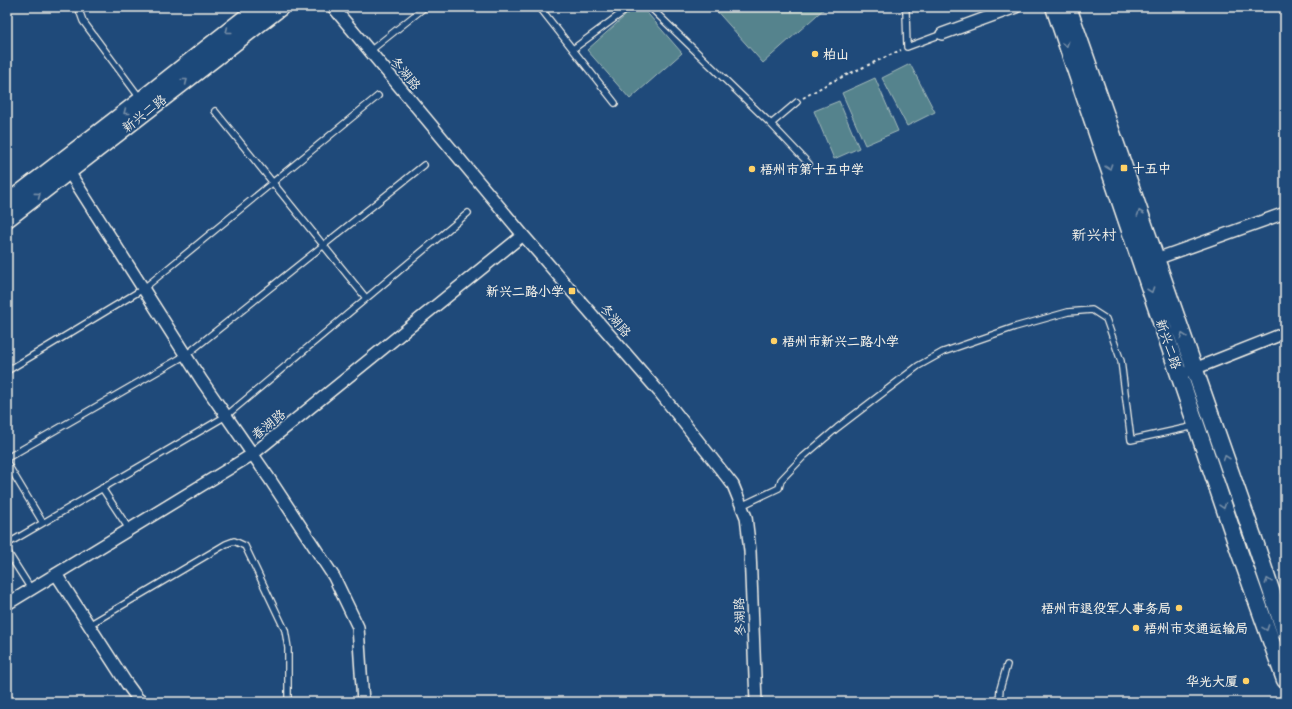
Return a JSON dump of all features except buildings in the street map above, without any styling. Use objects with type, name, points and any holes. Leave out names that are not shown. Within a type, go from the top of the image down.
[{"type":"main road","name":"新兴二路","points":[[7,203],[259,7]]},
{"type":"main road","name":"新兴二路","points":[[7,219],[281,7]]},
{"type":"main road","name":"新兴二路","points":[[1054,7],[1187,372],[1285,632]]},
{"type":"main road","name":"新兴二路","points":[[1068,7],[1156,259],[1187,372],[1196,425],[1285,680]]},
{"type":"street","name":"冬湖路","points":[[333,7],[523,235],[661,394],[733,485],[746,517],[750,551],[756,702]]},
{"type":"street","points":[[942,34],[1016,7]]},
{"type":"street","points":[[69,172],[186,355],[334,577],[358,627],[363,702]]},
{"type":"street","points":[[1156,259],[1285,213]]},
{"type":"street","name":"春湖路","points":[[7,604],[253,454],[523,235]]},
{"type":"street","points":[[1187,372],[1285,333]]},
{"type":"street","points":[[56,574],[127,684],[138,699],[143,702]]},
{"type":"lane","points":[[78,7],[83,21],[141,100]]},
{"type":"lane","points":[[370,51],[425,7]]},
{"type":"lane","points":[[573,50],[630,7]]},
{"type":"lane","points":[[650,7],[771,124],[810,164]]},
{"type":"lane","points":[[904,7],[906,12],[908,47],[942,34]]},
{"type":"lane","points":[[541,10],[615,103]]},
{"type":"lane","points":[[7,371],[144,289],[378,96]]},
{"type":"lane","points":[[771,124],[797,102]]},
{"type":"lane","points":[[215,111],[366,298]]},
{"type":"lane","points":[[7,458],[186,355],[424,165]]},
{"type":"lane","points":[[7,544],[226,416],[468,213]]},
{"type":"lane","points":[[742,506],[779,488],[781,480],[803,456],[918,366],[943,352],[1068,312],[1092,310],[1106,319],[1121,360],[1131,440],[1196,425]]},
{"type":"lane","points":[[7,463],[44,523]]},
{"type":"lane","points":[[102,488],[129,530]]},
{"type":"lane","points":[[89,625],[226,544],[234,541],[245,546],[285,630],[288,648],[288,702]]},
{"type":"lane","points":[[7,551],[32,589]]},
{"type":"lane","points":[[1000,702],[1000,689],[1007,665]]},
{"type":"path","points":[[797,102],[829,83],[908,47]]},
{"type":"green space","points":[[635,7],[642,7],[682,53],[630,99],[587,50]]},
{"type":"green space","points":[[713,7],[826,7],[763,63]]},
{"type":"green space","points":[[910,64],[935,112],[907,126],[882,78]]},
{"type":"green space","points":[[875,78],[898,131],[865,145],[842,93]]},
{"type":"green space","points":[[839,101],[859,148],[834,159],[814,111]]},
{"type":"place","name":"柏山","points":[[815,54]]},
{"type":"place","name":"十五中","points":[[1124,168]]},
{"type":"place","name":"梧州市第十五中学","points":[[752,169]]},
{"type":"place","name":"新兴二路小学","points":[[572,291]]},
{"type":"place","name":"梧州市新兴二路小学","points":[[774,341]]},
{"type":"place","name":"梧州市退役军人事务局","points":[[1179,608]]},
{"type":"place","name":"梧州市交通运输局","points":[[1136,628]]},
{"type":"place","name":"华光大厦","points":[[1246,681]]},
{"type":"district","name":"新兴村","points":[[1094,235]]}]
